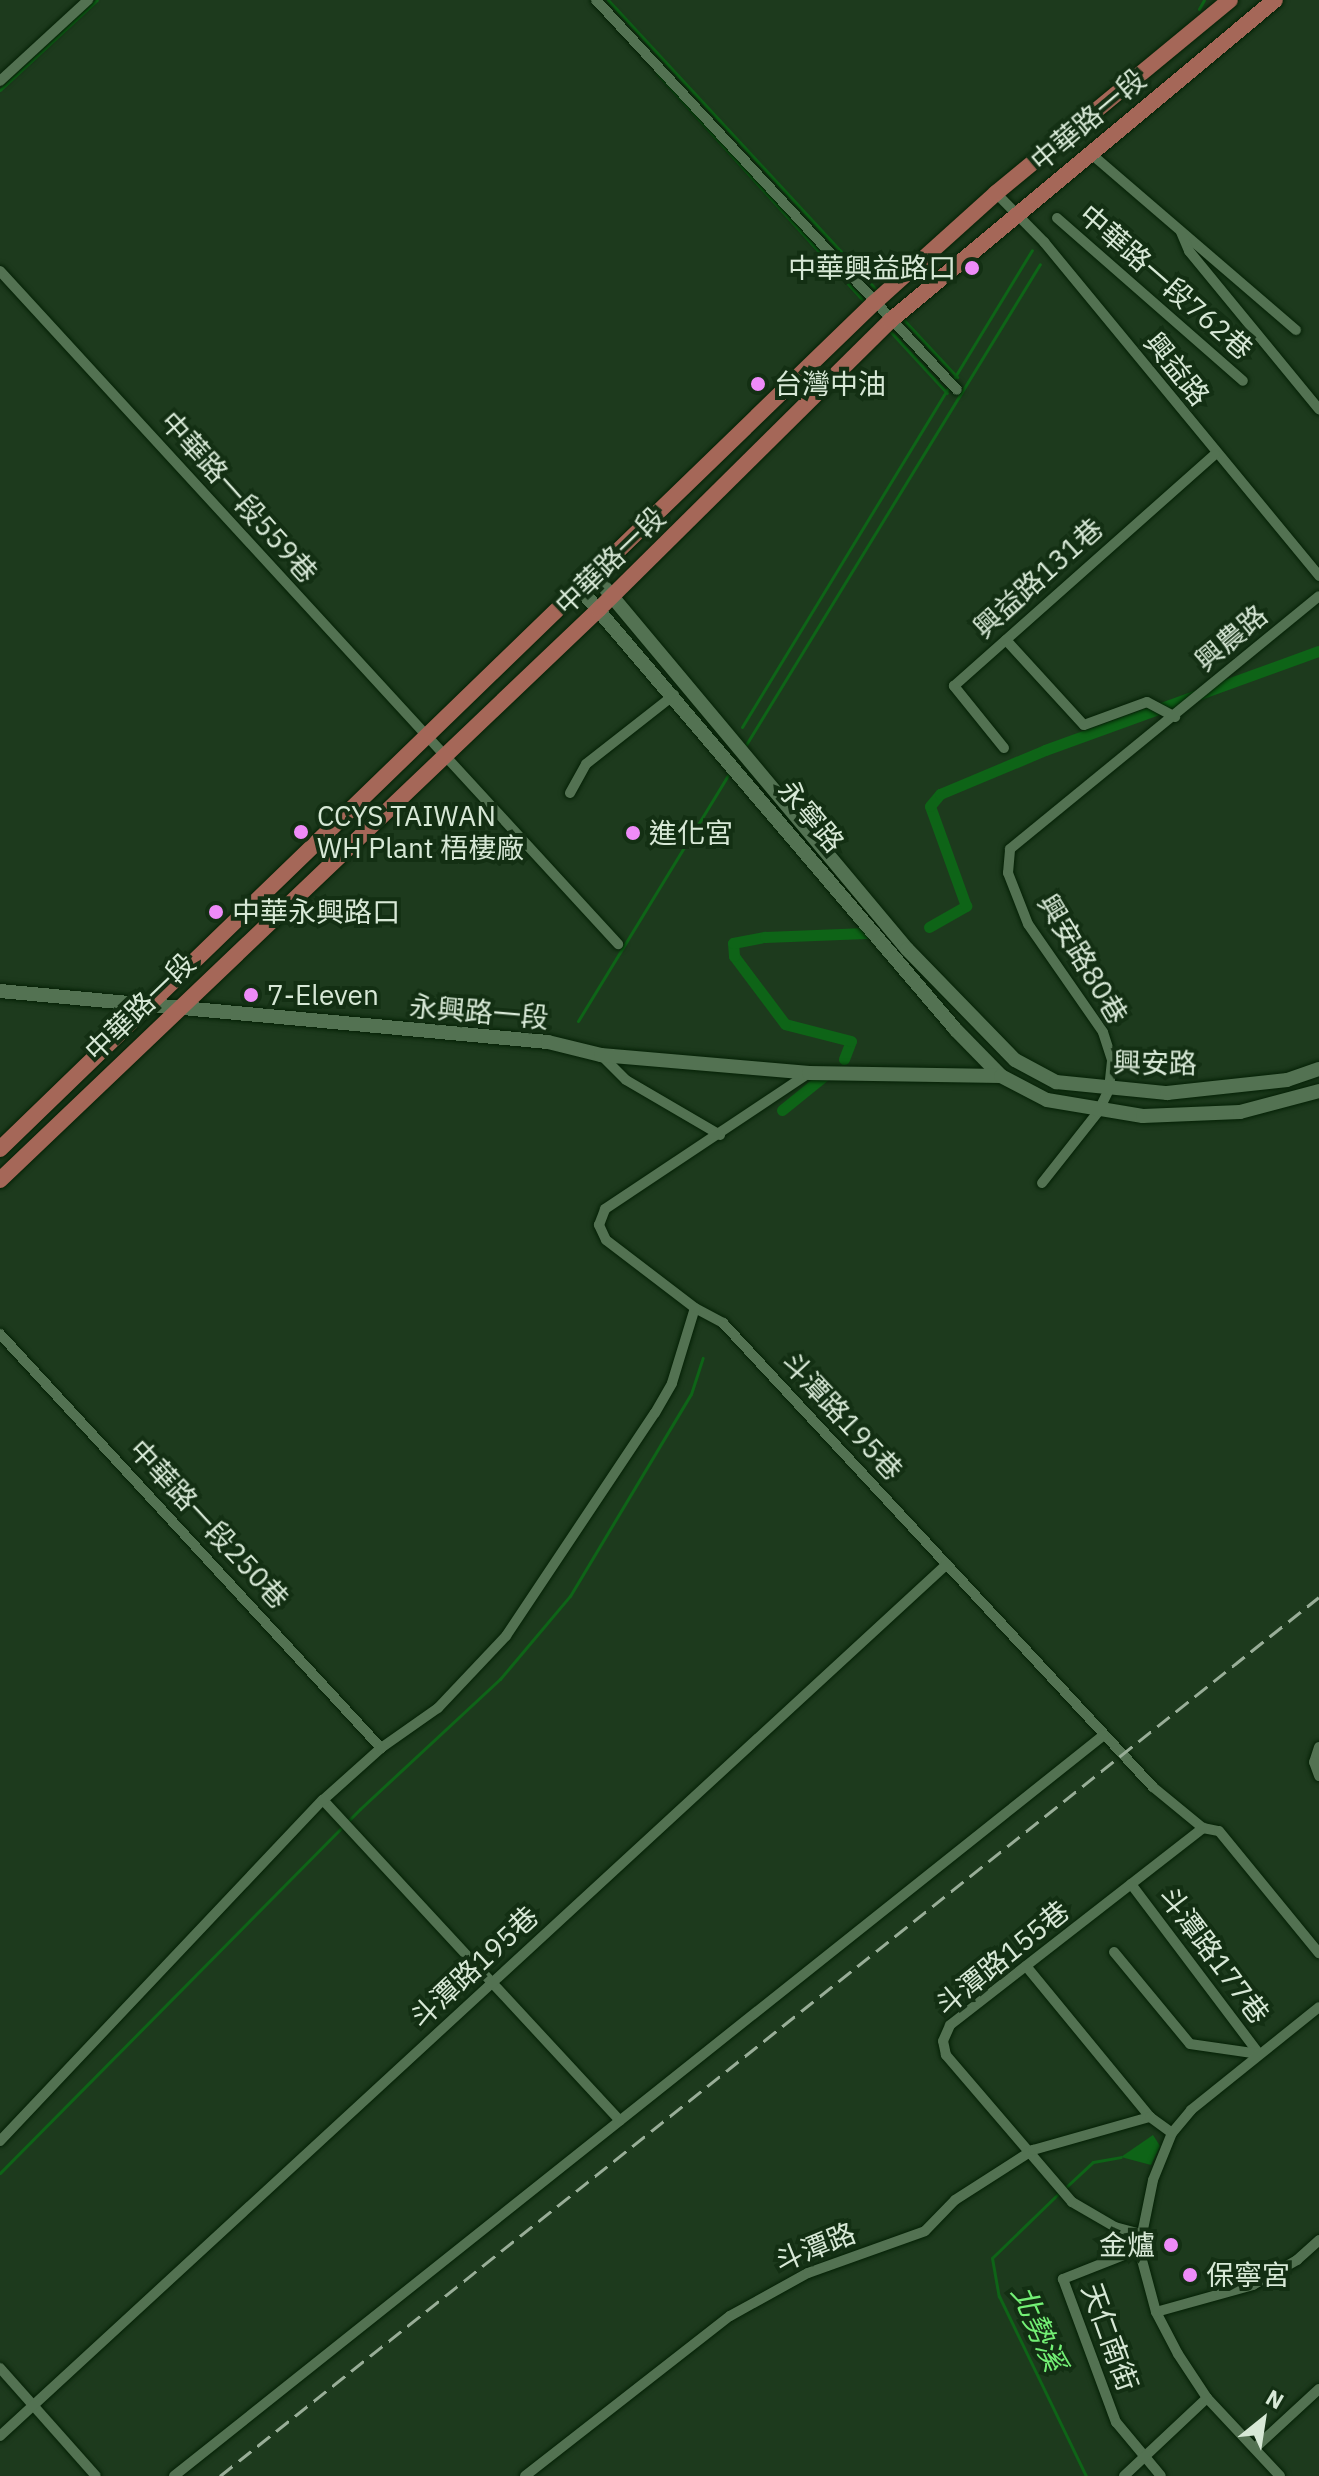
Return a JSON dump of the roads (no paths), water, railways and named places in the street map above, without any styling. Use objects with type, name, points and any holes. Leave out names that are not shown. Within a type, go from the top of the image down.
[{"type":"main road","name":"中華路一段","points":[[0,1149],[145,1005],[581,590],[874,303],[996,193],[1230,0]]},
{"type":"main road","name":"中華路一段","points":[[0,1180],[175,1009],[599,609],[890,321],[1275,0]]},
{"type":"street","points":[[0,81],[88,0]]},
{"type":"street","points":[[596,0],[957,390]]},
{"type":"street","points":[[1089,152],[1296,330]]},
{"type":"street","name":"興益路","points":[[996,193],[1017,212],[1319,576]]},
{"type":"street","name":"中華路一段762巷","points":[[1057,218],[1243,381]]},
{"type":"street","points":[[1179,227],[1189,251],[1319,409]]},
{"type":"street","name":"中華路一段559巷","points":[[0,271],[441,756],[618,944]]},
{"type":"street","name":"興益路131巷","points":[[1004,748],[954,686],[1215,454]]},
{"type":"street","name":"永寧路","points":[[595,576],[907,949],[1015,1060]]},
{"type":"street","name":"永寧路","points":[[581,590],[674,695],[926,995],[1001,1076]]},
{"type":"street","name":"興農路","points":[[1175,717],[1319,596]]},
{"type":"street","points":[[1006,640],[1084,725],[1147,702],[1175,717]]},
{"type":"street","points":[[570,793],[586,764],[674,695]]},
{"type":"street","name":"興安路80巷","points":[[1042,1183],[1098,1112],[1109,1089],[1112,1060],[1103,1032],[1028,924],[1008,873],[1010,849],[1175,717]]},
{"type":"street","name":"永興路一段","points":[[0,991],[548,1042],[601,1055],[809,1073]]},
{"type":"street","points":[[601,1055],[626,1080],[720,1135],[809,1073]]},
{"type":"street","points":[[1001,1076],[1015,1060]]},
{"type":"street","name":"興安路","points":[[1015,1060],[1056,1082],[1109,1089],[1203,1091],[1287,1080],[1319,1069]]},
{"type":"street","name":"興安路","points":[[809,1073],[1001,1076],[1047,1100],[1098,1112],[1175,1117],[1240,1112],[1319,1091]]},
{"type":"street","name":"斗潭路195巷","points":[[720,1135],[605,1209],[599,1225],[615,1249],[695,1308],[723,1323],[1104,1735],[1203,1828],[1219,1831],[1319,1953]]},
{"type":"street","points":[[0,2141],[323,1800],[381,1748],[466,1681],[541,1588],[661,1403],[695,1308]]},
{"type":"street","name":"中華路一段250巷","points":[[0,1334],[381,1748]]},
{"type":"street","name":"斗潭路195巷","points":[[0,2436],[947,1564]]},
{"type":"street","points":[[174,2476],[1104,1735]]},
{"type":"street","points":[[1319,1747],[1314,1762],[1319,1776]]},
{"type":"street","points":[[323,1800],[620,2121]]},
{"type":"street","name":"斗潭路155巷","points":[[1141,2234],[1115,2227],[1072,2202],[1033,2150],[946,2055],[943,2041],[950,2025],[1203,1828]]},
{"type":"street","name":"斗潭路177巷","points":[[1131,1884],[1259,2054]]},
{"type":"street","points":[[1114,1952],[1190,2044],[1259,2054]]},
{"type":"street","points":[[1026,1966],[1150,2117],[1172,2133]]},
{"type":"street","points":[[1280,2476],[1207,2398],[1156,2312],[1139,2249],[1153,2180],[1172,2133],[1259,2054],[1319,2007]]},
{"type":"street","name":"斗潭路","points":[[525,2476],[730,2316],[808,2273],[925,2231],[955,2200],[1033,2150],[1150,2117]]},
{"type":"street","points":[[1156,2312],[1253,2285],[1297,2260],[1319,2240]]},
{"type":"street","name":"天仁南街","points":[[1139,2249],[1063,2279],[1116,2422],[1161,2476]]},
{"type":"street","points":[[0,2368],[96,2476]]},
{"type":"street","points":[[1255,2448],[1319,2389]]},
{"type":"street","points":[[1124,2476],[1207,2398]]},
{"type":"waterway","points":[[0,90],[97,0]]},
{"type":"waterway","points":[[608,0],[878,292]]},
{"type":"waterway","points":[[1199,9],[1204,0]]},
{"type":"waterway","points":[[657,73],[867,305]]},
{"type":"waterway","points":[[742,727],[1032,250]]},
{"type":"waterway","points":[[744,748],[1040,264]]},
{"type":"waterway","points":[[902,318],[957,377]]},
{"type":"waterway","points":[[890,331],[947,393]]},
{"type":"waterway","points":[[929,927],[966,906],[930,806],[940,794],[1045,750],[1319,651]]},
{"type":"waterway","points":[[578,1021],[730,772]]},
{"type":"waterway","points":[[844,1059],[851,1041],[785,1024],[734,956],[733,943],[765,937],[866,933]]},
{"type":"waterway","points":[[782,1110],[824,1076]]},
{"type":"waterway","points":[[0,2173],[360,1809],[500,1679],[570,1596],[691,1394],[703,1358]]},
{"type":"waterway","name":"北勢溪","points":[[1065,2188],[1093,2162],[1121,2157]]},
{"type":"waterway","name":"北勢溪","points":[[1059,2193],[992,2258],[999,2296],[1086,2476]]},
{"type":"railway","points":[[220,2476],[1319,1597]]},
{"type":"place","name":"中華興益路口","points":[[972,268]]},
{"type":"place","name":"台灣中油","points":[[758,384]]},
{"type":"place","name":"CCYS TAIWAN WH Plant 梧棲廠","points":[[301,832]]},
{"type":"place","name":"進化宮","points":[[633,833]]},
{"type":"place","name":"中華永興路口","points":[[216,912]]},
{"type":"place","name":"7-Eleven","points":[[251,995]]},
{"type":"place","name":"金爐","points":[[1171,2245]]},
{"type":"place","name":"保寧宮","points":[[1190,2275]]}]
